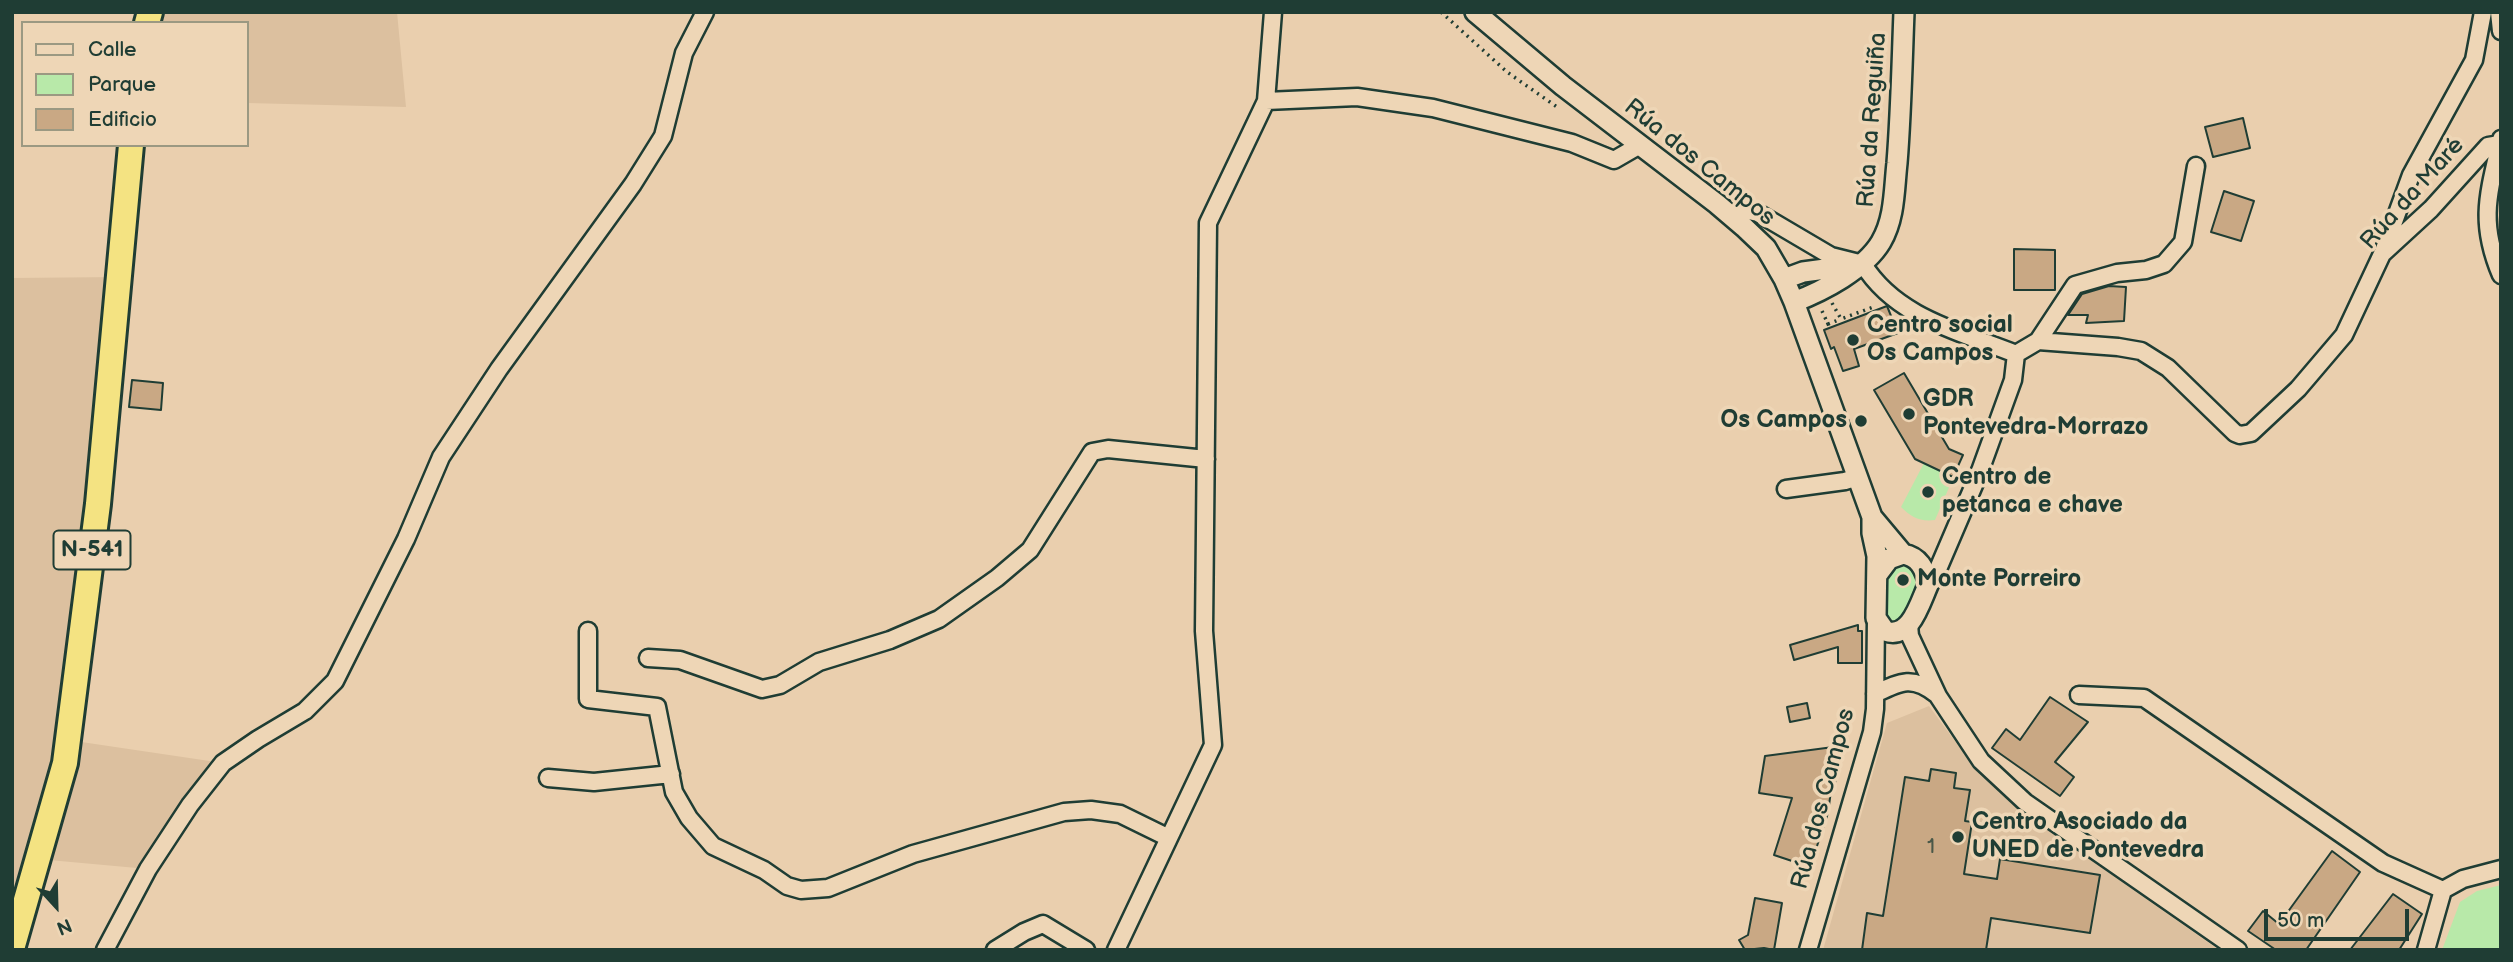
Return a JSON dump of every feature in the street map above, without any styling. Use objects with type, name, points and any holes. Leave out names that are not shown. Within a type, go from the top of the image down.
[{"type":"highway","name":"N-541","points":[[12,948],[65,763],[98,504],[131,147]]},
{"type":"street","points":[[105,950],[148,870],[190,805],[223,763],[258,738],[305,711],[335,681],[407,539],[441,457],[499,369],[633,184],[663,136],[684,53],[705,12]]},
{"type":"street","points":[[1116,950],[1213,745],[1204,631],[1208,223],[1266,101],[1273,12]]},
{"type":"street","name":"Rúa dos Campos","points":[[1475,12],[1563,86],[1735,218],[1766,248],[1794,302],[1872,517],[1903,554]]},
{"type":"street","name":"Rúa da Reguiña","points":[[1794,302],[1808,297],[1863,264],[1880,243],[1892,220],[1900,128],[1904,12]]},
{"type":"street","points":[[2382,254],[2411,176],[2474,60],[2483,12]]},
{"type":"street","points":[[2499,12],[2501,31]]},
{"type":"street","points":[[1266,101],[1357,97],[1433,108],[1572,144],[1614,160],[1640,145]]},
{"type":"street","name":"Rúa da Maré","points":[[2038,341],[2118,346],[2141,351],[2168,368],[2230,429],[2245,435],[2257,429],[2298,389],[2344,335],[2382,254],[2431,209],[2488,146],[2500,142]]},
{"type":"street","name":"Rúa da Maré","points":[[2500,142],[2487,202],[2490,240],[2501,275]]},
{"type":"street","points":[[2016,354],[2038,341],[2075,285],[2164,264],[2183,242],[2196,166]]},
{"type":"street","points":[[1735,218],[1744,210],[1758,212],[1830,256],[1863,264],[1872,280],[1892,298],[1922,318],[2016,354]]},
{"type":"street","points":[[1784,279],[1803,272],[1863,264]]},
{"type":"street","points":[[2016,354],[2013,380],[1980,471],[1935,576],[1909,625],[1910,636],[1938,696],[1981,761],[2025,802],[2238,950]]},
{"type":"street","points":[[648,658],[680,660],[762,690],[780,685],[820,662],[890,640],[939,619],[997,578],[1030,550],[1092,452],[1108,449],[1206,460]]},
{"type":"street","points":[[1786,489],[1858,477]]},
{"type":"street","name":"Rúa dos Campos","points":[[1872,517],[1877,575]]},
{"type":"street","points":[[1909,625],[1889,633],[1876,618],[1877,575],[1889,559],[1903,554],[1919,561],[1929,583]]},
{"type":"street","name":"Rúa dos Campos","points":[[1808,950],[1872,733],[1876,618]]},
{"type":"street","points":[[588,631],[588,699],[657,707],[674,792],[689,818],[713,846],[764,870],[787,886],[801,890],[828,888],[913,854],[1064,812],[1091,810],[1120,814],[1169,838]]},
{"type":"street","points":[[1875,694],[1906,681],[1922,683],[1938,696]]},
{"type":"street","points":[[2079,695],[2144,698],[2383,863],[2443,890]]},
{"type":"street","points":[[548,778],[594,782],[671,775]]},
{"type":"street","points":[[2427,950],[2443,890],[2463,879],[2501,869]]},
{"type":"street","points":[[995,950],[1043,924],[1086,950]]},
{"type":"path","points":[[1441,12],[1507,72],[1551,105],[1560,108]]},
{"type":"path","points":[[1824,300],[1830,300],[1841,319]]},
{"type":"path","points":[[1819,328],[1884,303]]},
{"type":"path","points":[[1820,305],[1828,324]]},
{"type":"shaded area","points":[[138,12],[397,12],[406,107],[248,103],[248,21],[138,21]]},
{"type":"shaded area","points":[[119,277],[68,740],[223,763],[148,869],[38,859],[28,894],[12,895],[12,278]]},
{"type":"shaded area","name":"Centro Asociado da UNED de Pontevedra","points":[[1929,706],[1980,775],[2103,869],[2219,950],[1823,950],[1887,723]]},
{"type":"green space","name":"Centro de petanca e chave","points":[[1934,444],[1963,455],[1935,520],[1925,520],[1912,516],[1901,507]]},
{"type":"green space","points":[[1904,566],[1913,568],[1918,581],[1904,617],[1893,621],[1887,615],[1886,584],[1892,570]]},
{"type":"green space","points":[[2501,885],[2501,950],[2442,950],[2460,902],[2477,891]]},
{"type":"building","points":[[2243,118],[2250,148],[2213,157],[2205,127]]},
{"type":"building","points":[[2224,191],[2254,201],[2241,241],[2211,232]]},
{"type":"building","points":[[2014,249],[2055,250],[2055,290],[2014,290]]},
{"type":"building","points":[[2109,286],[2126,287],[2124,321],[2086,323],[2088,315],[2068,315],[2082,294]]},
{"type":"building","name":"Centro social Os Campos","points":[[1887,306],[1898,333],[1854,349],[1859,366],[1843,371],[1824,330]]},
{"type":"building","name":"GDR Pontevedra-Morrazo","points":[[1904,373],[1949,449],[1963,455],[1953,477],[1915,459],[1874,390]]},
{"type":"building","points":[[132,380],[163,383],[161,410],[129,407]]},
{"type":"building","points":[[1858,625],[1858,631],[1862,631],[1862,663],[1838,663],[1838,647],[1794,660],[1790,645]]},
{"type":"building","points":[[2050,697],[2088,722],[2055,762],[2074,777],[2060,796],[1992,748],[2006,729],[2020,740]]},
{"type":"building","points":[[1807,703],[1810,718],[1790,722],[1787,707]]},
{"type":"building","points":[[1841,746],[1828,813],[1810,867],[1774,855],[1792,798],[1759,793],[1765,756]]},
{"type":"building","points":[[1931,769],[1956,773],[1954,788],[1970,790],[1965,821],[1972,822],[1964,874],[1997,879],[2000,859],[2100,875],[2090,933],[1991,918],[1986,950],[1862,950],[1867,913],[1883,916],[1905,777],[1929,781]]},
{"type":"building","points":[[2332,851],[2360,872],[2306,950],[2276,950],[2248,931],[2263,911],[2279,924]]},
{"type":"building","points":[[2393,894],[2422,914],[2399,950],[2350,950]]},
{"type":"building","points":[[1755,898],[1782,903],[1774,950],[1745,950],[1739,940],[1748,935]]},
{"type":"place","name":"Centro social Os Campos","points":[[1853,340]]},
{"type":"place","name":"GDR Pontevedra-Morrazo","points":[[1909,414]]},
{"type":"place","name":"Os Campos","points":[[1861,421]]},
{"type":"place","name":"Centro de petanca e chave","points":[[1928,492]]},
{"type":"place","name":"Monte Porreiro","points":[[1903,580]]},
{"type":"place","name":"Centro Asociado da UNED de Pontevedra","points":[[1958,837]]}]
